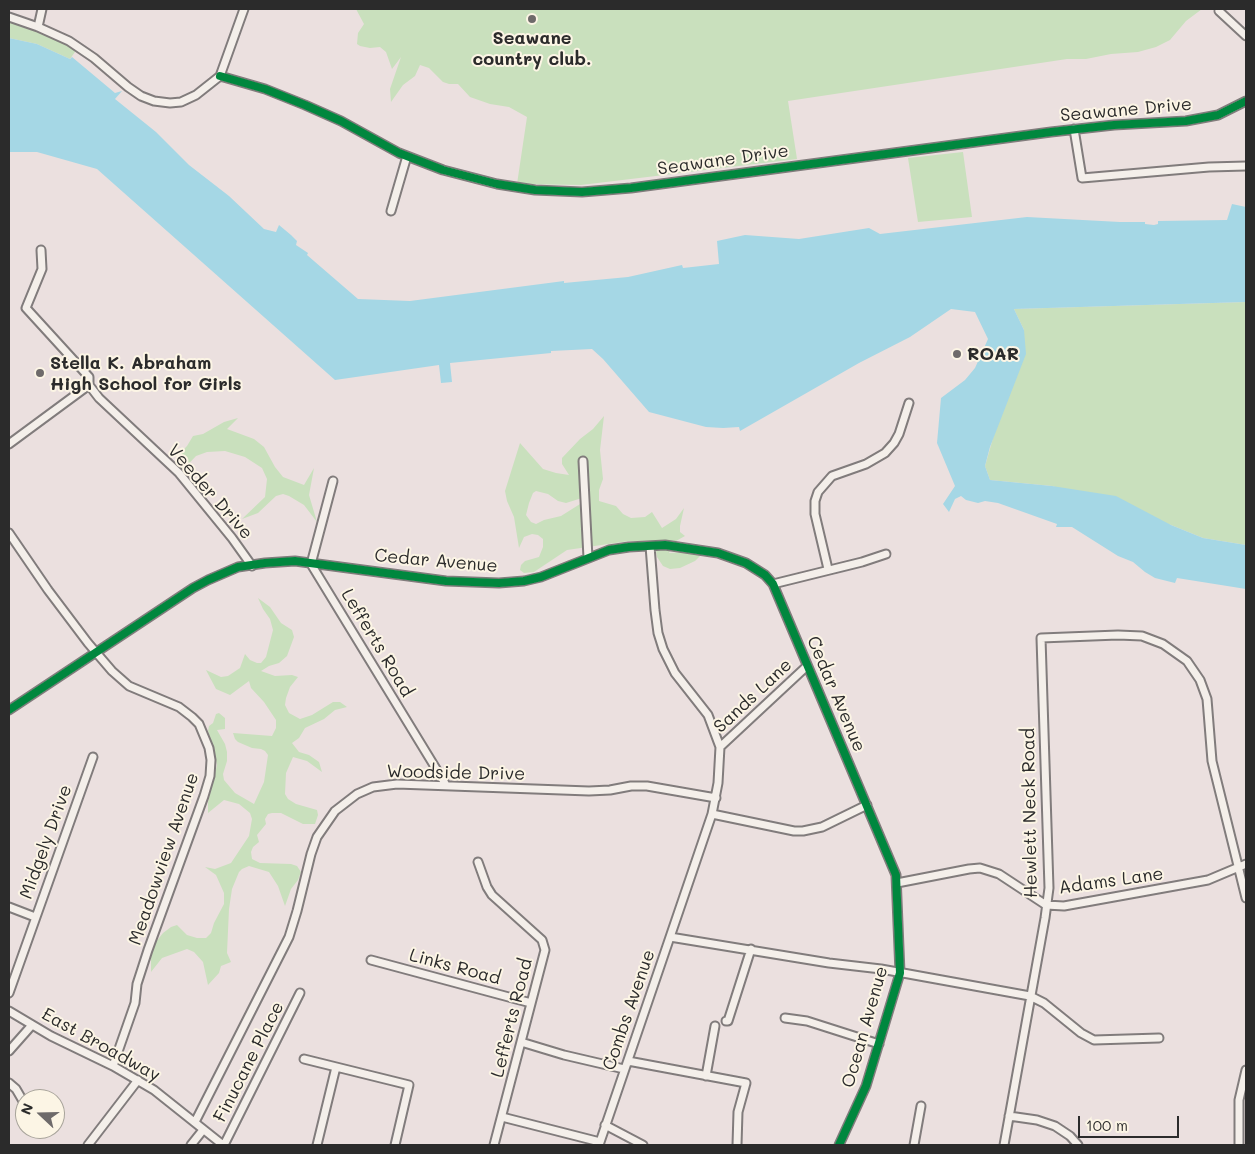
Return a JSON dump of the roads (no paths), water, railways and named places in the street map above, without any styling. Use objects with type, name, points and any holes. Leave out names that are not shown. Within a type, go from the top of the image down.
[{"type":"street","points":[[38,27],[42,9]]},
{"type":"street","points":[[9,17],[38,27],[77,46],[128,87],[154,101],[170,104],[181,102],[196,94],[220,76],[244,9]]},
{"type":"street","points":[[1219,11],[1246,36]]},
{"type":"street","name":"Seawane Drive","points":[[220,76],[306,104],[408,156],[443,170],[497,184],[535,190],[582,192],[631,188],[1074,129],[1201,118],[1218,114],[1246,101]]},
{"type":"street","points":[[1074,129],[1082,178],[1209,167],[1246,166]]},
{"type":"street","points":[[391,211],[408,156]]},
{"type":"street","name":"Veeder Drive","points":[[41,250],[42,269],[26,308],[89,377],[88,385],[99,398],[179,472],[252,566]]},
{"type":"street","points":[[9,444],[88,385]]},
{"type":"street","points":[[828,569],[815,514],[815,500],[818,492],[832,476],[866,464],[885,453],[899,434],[909,403]]},
{"type":"street","points":[[583,461],[588,558]]},
{"type":"street","points":[[311,564],[333,481]]},
{"type":"street","name":"Meadowview Avenue","points":[[9,533],[48,590],[112,672],[129,686],[179,707],[192,717],[198,724],[207,742],[211,760],[210,776],[204,796],[148,950],[137,984],[135,1003],[113,1066]]},
{"type":"street","name":"Cedar Avenue","points":[[9,710],[208,580],[231,569],[276,562],[311,564],[446,581],[499,583],[524,581],[541,576],[609,550],[665,545],[727,555],[765,575],[772,584],[894,869],[897,883]]},
{"type":"street","points":[[650,546],[658,633],[676,673],[708,714],[720,747]]},
{"type":"street","points":[[772,584],[862,562],[886,554]]},
{"type":"street","name":"Lefferts Road","points":[[311,564],[446,785]]},
{"type":"street","name":"Hewlett Neck Road","points":[[1004,1145],[1049,888],[1041,638],[1142,636],[1163,644],[1187,661],[1200,680],[1207,699],[1212,761],[1239,868]]},
{"type":"street","name":"Sands Lane","points":[[720,747],[807,666]]},
{"type":"street","name":"Combs Avenue","points":[[599,1144],[712,814],[716,798],[720,747]]},
{"type":"street","name":"Midgely Drive","points":[[9,993],[93,757]]},
{"type":"street","name":"Woodside Drive","points":[[195,1122],[289,936],[317,837],[326,822],[343,804],[357,794],[373,788],[396,784],[589,791],[646,786],[716,798]]},
{"type":"street","points":[[712,814],[794,831],[803,831],[822,827],[867,805]]},
{"type":"street","name":"Lefferts Road","points":[[478,862],[492,894],[542,940],[545,950],[494,1145]]},
{"type":"street","name":"Adams Lane","points":[[897,883],[980,868],[999,874],[1046,905],[1074,905],[1208,880],[1246,864]]},
{"type":"street","points":[[1239,868],[1246,898]]},
{"type":"street","name":"Ocean Avenue","points":[[839,1145],[866,1086],[900,973],[897,883]]},
{"type":"street","points":[[9,907],[35,917]]},
{"type":"street","points":[[670,937],[900,973],[1030,996],[1044,1002],[1081,1033],[1094,1040],[1159,1038]]},
{"type":"street","points":[[726,1022],[728,1021],[751,950]]},
{"type":"street","name":"Links Road","points":[[371,960],[531,1003]]},
{"type":"street","name":"Finucane Place","points":[[224,1145],[300,993]]},
{"type":"street","name":"East Broadway","points":[[9,1011],[138,1080],[154,1090],[195,1122],[202,1130],[224,1145]]},
{"type":"street","points":[[785,1018],[807,1021],[879,1044]]},
{"type":"street","points":[[9,1052],[32,1025]]},
{"type":"street","points":[[706,1076],[715,1026]]},
{"type":"street","points":[[521,1042],[564,1055],[624,1069]]},
{"type":"street","points":[[304,1059],[409,1085],[395,1145]]},
{"type":"street","points":[[628,1061],[746,1083],[738,1112],[736,1145]]},
{"type":"street","points":[[316,1145],[336,1067]]},
{"type":"street","points":[[1239,1145],[1238,1109],[1243,1093],[1246,1070]]},
{"type":"street","points":[[88,1145],[138,1080]]},
{"type":"street","points":[[914,1145],[922,1106]]},
{"type":"street","points":[[1009,1116],[1036,1120],[1055,1126],[1070,1136],[1078,1145]]},
{"type":"street","points":[[502,1117],[599,1144]]},
{"type":"street","points":[[605,1125],[643,1145]]},
{"type":"street","points":[[191,1145],[202,1130]]},
{"type":"water","points":[[9,38],[37,44],[70,59],[72,57],[115,93],[122,91],[115,99],[156,132],[189,165],[229,196],[264,229],[276,232],[279,225],[297,241],[296,245],[308,253],[307,255],[358,299],[410,301],[564,281],[564,283],[628,277],[682,265],[683,268],[719,264],[717,241],[745,235],[799,239],[869,228],[880,234],[1027,217],[1145,222],[1145,224],[1154,225],[1158,224],[1158,221],[1227,220],[1232,204],[1246,207],[1246,302],[1014,309],[1024,330],[1026,354],[990,447],[985,466],[990,480],[1052,486],[1116,496],[1171,525],[1203,538],[1246,545],[1246,589],[1177,578],[1175,583],[1155,578],[1133,562],[1118,556],[1072,527],[1056,527],[1057,524],[998,503],[985,501],[978,503],[966,500],[961,496],[955,499],[949,512],[943,504],[955,486],[937,443],[941,398],[965,380],[975,368],[988,339],[975,312],[951,309],[910,337],[859,363],[740,431],[739,427],[706,427],[649,412],[592,349],[551,351],[551,353],[450,363],[452,382],[441,383],[439,365],[335,380],[97,169],[37,152],[9,152]]},
{"type":"place","name":"Seawane country club.","points":[[532,19]]},
{"type":"place","name":"ROAR","points":[[957,354]]},
{"type":"place","name":"Stella K. Abraham High School for Girls","points":[[40,373]]}]
